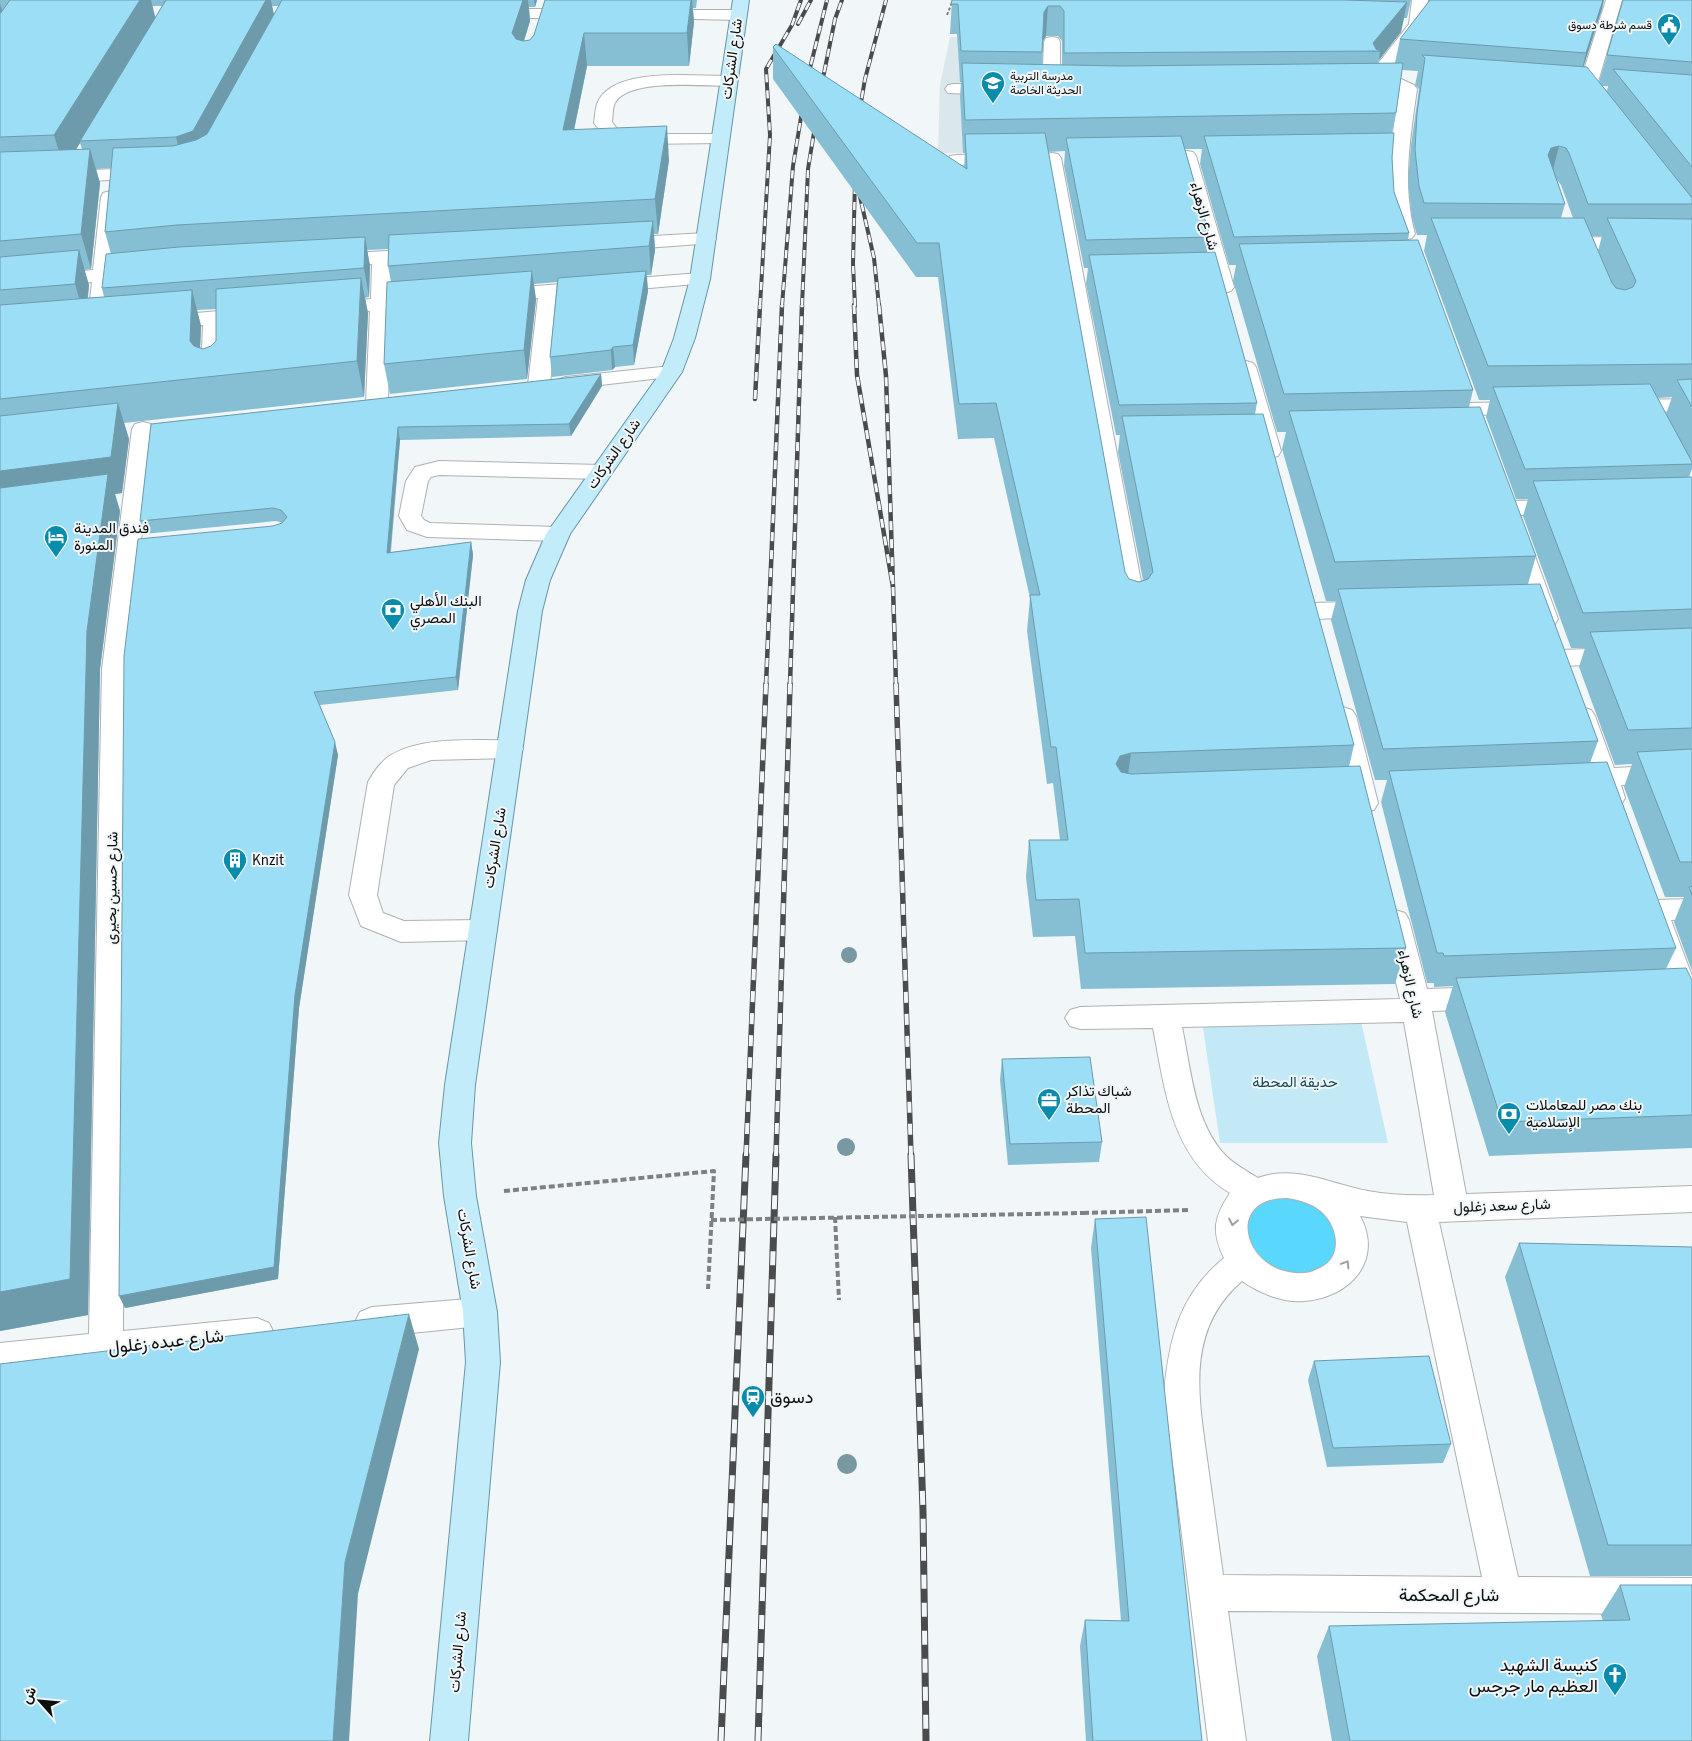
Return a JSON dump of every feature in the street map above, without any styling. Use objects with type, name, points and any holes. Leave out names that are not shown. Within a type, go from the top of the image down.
[{"type":"main road","name":"شارع الشركات","points":[[450,1741],[483,1362],[480,1312],[460,1196],[455,1143],[460,1085],[532,603],[538,580],[558,534],[671,372],[690,325],[700,279],[739,8]]},
{"type":"street","points":[[1412,246],[1400,219],[1396,196],[1396,174],[1390,153],[1413,84],[1373,82],[1420,0]]},
{"type":"street","points":[[1586,92],[1608,1],[1633,4]]},
{"type":"street","points":[[475,14],[545,7],[592,14]]},
{"type":"street","points":[[538,32],[545,7]]},
{"type":"street","points":[[640,15],[739,8]]},
{"type":"street","points":[[1031,91],[1059,91],[1052,42]]},
{"type":"street","points":[[720,139],[635,139],[612,134],[603,123],[606,101],[618,88],[644,82],[728,81]]},
{"type":"street","points":[[954,88],[1012,90]]},
{"type":"street","points":[[1567,90],[1606,93]]},
{"type":"street","points":[[1586,92],[1610,122]]},
{"type":"street","name":"شارع الزهراء","points":[[1187,156],[1230,310]]},
{"type":"street","points":[[956,160],[1045,158],[1083,276],[1113,443],[1134,608]]},
{"type":"street","points":[[71,177],[81,160]]},
{"type":"street","points":[[0,180],[166,174]]},
{"type":"street","points":[[97,327],[112,176]]},
{"type":"street","points":[[598,245],[706,239]]},
{"type":"street","points":[[1542,244],[1692,244]]},
{"type":"street","points":[[314,261],[441,254]]},
{"type":"street","points":[[377,403],[382,257]]},
{"type":"street","points":[[0,285],[160,270]]},
{"type":"street","points":[[479,296],[700,279]]},
{"type":"street","points":[[548,290],[529,386],[671,372]]},
{"type":"street","points":[[311,310],[439,299]]},
{"type":"street","points":[[145,323],[272,313]]},
{"type":"street","points":[[212,377],[213,318]]},
{"type":"street","points":[[1241,347],[1275,468]]},
{"type":"street","points":[[1602,406],[1654,414],[1692,405]]},
{"type":"street","points":[[1469,409],[1545,408]]},
{"type":"street","name":"شارع حسين بحيرى","points":[[106,1348],[114,669],[138,543],[124,502],[143,429]]},
{"type":"street","points":[[558,534],[426,530],[415,525],[410,516],[416,481],[423,472],[439,468],[601,472]]},
{"type":"street","points":[[1584,506],[1502,499],[1531,604],[1568,676],[1620,818]]},
{"type":"street","points":[[1314,611],[1393,608]]},
{"type":"street","points":[[1568,676],[1692,653]]},
{"type":"street","points":[[1337,696],[1372,791],[1372,829]]},
{"type":"street","points":[[483,930],[400,932],[371,919],[363,895],[381,782],[399,762],[428,751],[510,749]]},
{"type":"street","points":[[1577,783],[1605,779],[1692,773]]},
{"type":"street","points":[[1333,792],[1372,791]]},
{"type":"street","name":"شارع الزهراء","points":[[1389,896],[1416,1005],[1436,1208],[1504,1595]]},
{"type":"street","points":[[1688,1002],[1650,901],[1692,909]]},
{"type":"street","points":[[1653,991],[1688,1002]]},
{"type":"street","points":[[1080,1018],[1416,1005],[1514,997]]},
{"type":"street","points":[[1165,1016],[1188,1123],[1198,1143],[1212,1162],[1231,1177],[1254,1191]]},
{"type":"street","points":[[1287,1185],[1314,1191],[1335,1204],[1348,1223],[1354,1244],[1348,1264],[1334,1279],[1312,1287],[1287,1287],[1262,1278],[1243,1261],[1233,1244],[1230,1226],[1236,1209],[1243,1199],[1254,1191],[1273,1186],[1287,1185]]},
{"type":"street","name":"شارع سعد زغلول","points":[[1314,1191],[1367,1204],[1436,1208],[1692,1199]]},
{"type":"street","points":[[1227,1741],[1181,1393],[1184,1354],[1195,1318],[1215,1287],[1243,1261]]},
{"type":"street","points":[[342,1325],[480,1312]]},
{"type":"street","name":"شارع عبده زغلول","points":[[0,1358],[283,1331]]},
{"type":"street","name":"شارع المحكمة","points":[[1207,1593],[1692,1596]]},
{"type":"path","points":[[947,14],[953,0]]},
{"type":"path","points":[[547,1186],[714,1170],[708,1288]]},
{"type":"path","points":[[711,1220],[1155,1210]]},
{"type":"path","points":[[835,1217],[839,1300]]},
{"type":"shaded area","name":"مدرسة التربية الحديثة الخاصة","points":[[950,37],[1047,40],[1049,153],[938,153],[940,85]]},
{"type":"green space","name":"حديقة المحطة","points":[[1202,1021],[1361,1021],[1388,1143],[1220,1143]]},
{"type":"water","points":[[1271,1193],[1316,1199],[1343,1233],[1333,1268],[1290,1278],[1249,1255],[1241,1217]]},
{"type":"building","points":[[10,0],[140,0],[54,135],[0,137],[0,14]]},
{"type":"building","points":[[166,0],[266,0],[193,131],[176,137],[80,141]]},
{"type":"building","points":[[282,0],[523,0],[512,33],[516,39],[523,41],[530,40],[534,35],[545,0],[691,0],[687,33],[584,33],[563,130],[667,126],[655,199],[177,225],[105,232],[113,148],[173,146],[196,140],[207,134]]},
{"type":"building","points":[[952,0],[1344,0],[1407,2],[1373,43],[1376,49],[1380,51],[1064,53],[1064,11],[1060,6],[1048,6],[1044,12],[1042,52],[961,51],[958,4],[951,4]]},
{"type":"building","points":[[1430,0],[1603,0],[1586,53],[1400,39]]},
{"type":"building","points":[[1623,0],[1692,0],[1692,62],[1607,55]]},
{"type":"building","points":[[776,44],[967,169],[965,134],[1045,133],[1125,572],[1129,579],[1139,582],[1148,579],[1153,572],[1122,416],[1263,414],[1354,745],[1131,753],[1120,756],[1116,764],[1121,772],[1131,774],[1360,766],[1406,948],[1085,953],[1079,899],[1036,900],[1029,840],[1068,840],[1056,747],[1051,747],[1030,595],[1040,595],[996,403],[959,404],[939,243],[917,243],[773,47]]},
{"type":"building","points":[[1422,55],[1587,67],[1692,198],[1692,204],[1588,204],[1569,153],[1566,148],[1559,146],[1551,148],[1548,155],[1565,204],[1424,203],[1419,186],[1415,150],[1417,113],[1425,58]]},
{"type":"building","points":[[962,63],[1121,66],[1403,63],[1396,113],[965,120]]},
{"type":"building","points":[[1613,69],[1692,75],[1692,167]]},
{"type":"building","points":[[1394,133],[1392,158],[1394,192],[1409,233],[1234,237],[1204,136]]},
{"type":"building","points":[[1181,136],[1210,237],[1086,240],[1066,138]]},
{"type":"building","points":[[90,149],[81,234],[0,241],[0,152]]},
{"type":"building","points":[[1431,218],[1584,218],[1612,283],[1616,288],[1625,290],[1633,287],[1636,281],[1607,218],[1692,219],[1692,364],[1488,366]]},
{"type":"building","points":[[653,221],[649,246],[388,266],[389,235]]},
{"type":"building","points":[[365,237],[364,268],[102,288],[106,254],[179,247]]},
{"type":"building","points":[[1418,240],[1473,390],[1284,394],[1239,244]]},
{"type":"building","points":[[79,250],[75,284],[0,290],[0,257]]},
{"type":"building","points":[[1215,252],[1257,403],[1119,405],[1089,255]]},
{"type":"building","points":[[532,271],[524,350],[384,364],[387,282]]},
{"type":"building","points":[[646,271],[633,345],[613,347],[611,350],[550,357],[558,278]]},
{"type":"building","points":[[361,278],[357,361],[0,399],[0,305],[192,290],[190,341],[194,346],[203,349],[211,346],[216,341],[216,289]]},
{"type":"building","name":"Knzit","points":[[601,374],[569,424],[398,427],[387,553],[471,542],[456,677],[314,692],[335,742],[295,995],[274,1267],[119,1296],[124,656],[138,539],[273,526],[282,523],[287,517],[281,510],[273,508],[140,521],[151,424]]},
{"type":"building","points":[[1692,379],[1692,407],[1677,380]]},
{"type":"building","points":[[1650,384],[1692,464],[1525,469],[1493,387]]},
{"type":"building","points":[[118,403],[111,457],[0,471],[0,416]]},
{"type":"building","points":[[1480,407],[1536,556],[1335,562],[1289,411]]},
{"type":"building","points":[[108,474],[87,631],[70,1279],[0,1292],[0,488]]},
{"type":"building","points":[[1692,477],[1692,609],[1583,613],[1533,481]]},
{"type":"building","points":[[1540,584],[1598,741],[1383,749],[1338,589]]},
{"type":"building","points":[[1692,628],[1692,728],[1628,730],[1590,632]]},
{"type":"building","points":[[1692,749],[1692,862],[1680,862],[1637,752]]},
{"type":"building","points":[[1607,762],[1676,948],[1444,956],[1443,953],[1437,953],[1389,771]]},
{"type":"building","points":[[1686,968],[1692,980],[1692,1115],[1502,1122],[1456,978]]},
{"type":"building","name":"شباك تذاكر المحطة","points":[[1090,1057],[1102,1142],[1010,1144],[1002,1059]]},
{"type":"building","points":[[1146,1217],[1202,1741],[1093,1741],[1085,1620],[1129,1621],[1095,1219]]},
{"type":"building","points":[[1519,1243],[1692,1247],[1692,1545],[1608,1545]]},
{"type":"building","points":[[409,1314],[345,1562],[333,1741],[0,1741],[0,1364]]},
{"type":"building","points":[[1429,1356],[1451,1444],[1333,1448],[1314,1361]]},
{"type":"building","points":[[1620,1585],[1692,1585],[1692,1741],[1350,1741],[1329,1626],[1630,1620]]},
{"type":"railway","points":[[760,306],[770,135],[766,69],[792,25],[801,0]]},
{"type":"railway","points":[[798,24],[811,0]]},
{"type":"railway","points":[[807,80],[827,0]]},
{"type":"railway","points":[[821,88],[835,19],[842,0]]},
{"type":"railway","points":[[859,114],[865,79],[886,0]]},
{"type":"railway","points":[[782,306],[793,166],[803,105]]},
{"type":"railway","points":[[802,306],[808,169],[816,120]]},
{"type":"railway","points":[[855,179],[853,264],[855,306]]},
{"type":"railway","points":[[858,188],[874,258],[879,306]]},
{"type":"railway","points":[[755,399],[760,305]]},
{"type":"railway","points":[[766,685],[782,305]]},
{"type":"railway","points":[[790,685],[802,305]]},
{"type":"railway","points":[[854,305],[857,375],[893,587]]},
{"type":"railway","points":[[879,305],[886,376],[893,587]]},
{"type":"railway","points":[[893,587],[896,685]]},
{"type":"railway","points":[[746,1156],[766,684]]},
{"type":"railway","points":[[776,1156],[790,684]]},
{"type":"railway","points":[[896,684],[911,1156]]},
{"type":"railway","points":[[721,1741],[746,1155]]},
{"type":"railway","points":[[758,1741],[776,1155]]},
{"type":"railway","points":[[911,1155],[923,1511],[926,1741]]},
{"type":"place","name":"قسم شرطة دسوق","points":[[1669,46]]},
{"type":"place","name":"مدرسة التربية الحديثة الخاصة","points":[[993,104]]},
{"type":"place","name":"فندق المدينة المنورة","points":[[56,558]]},
{"type":"place","name":"البنك الأهلي المصري","points":[[393,631]]},
{"type":"place","name":"Knzit","points":[[235,881]]},
{"type":"place","name":"شباك تذاكر المحطة","points":[[1049,1121]]},
{"type":"place","name":"بنك مصر للمعاملات الإسلامية","points":[[1509,1135]]},
{"type":"place","name":"دسوق","points":[[753,1418]]},
{"type":"place","name":"كنيسة الشهيد العظيم مار جرجس","points":[[1615,1696]]}]
